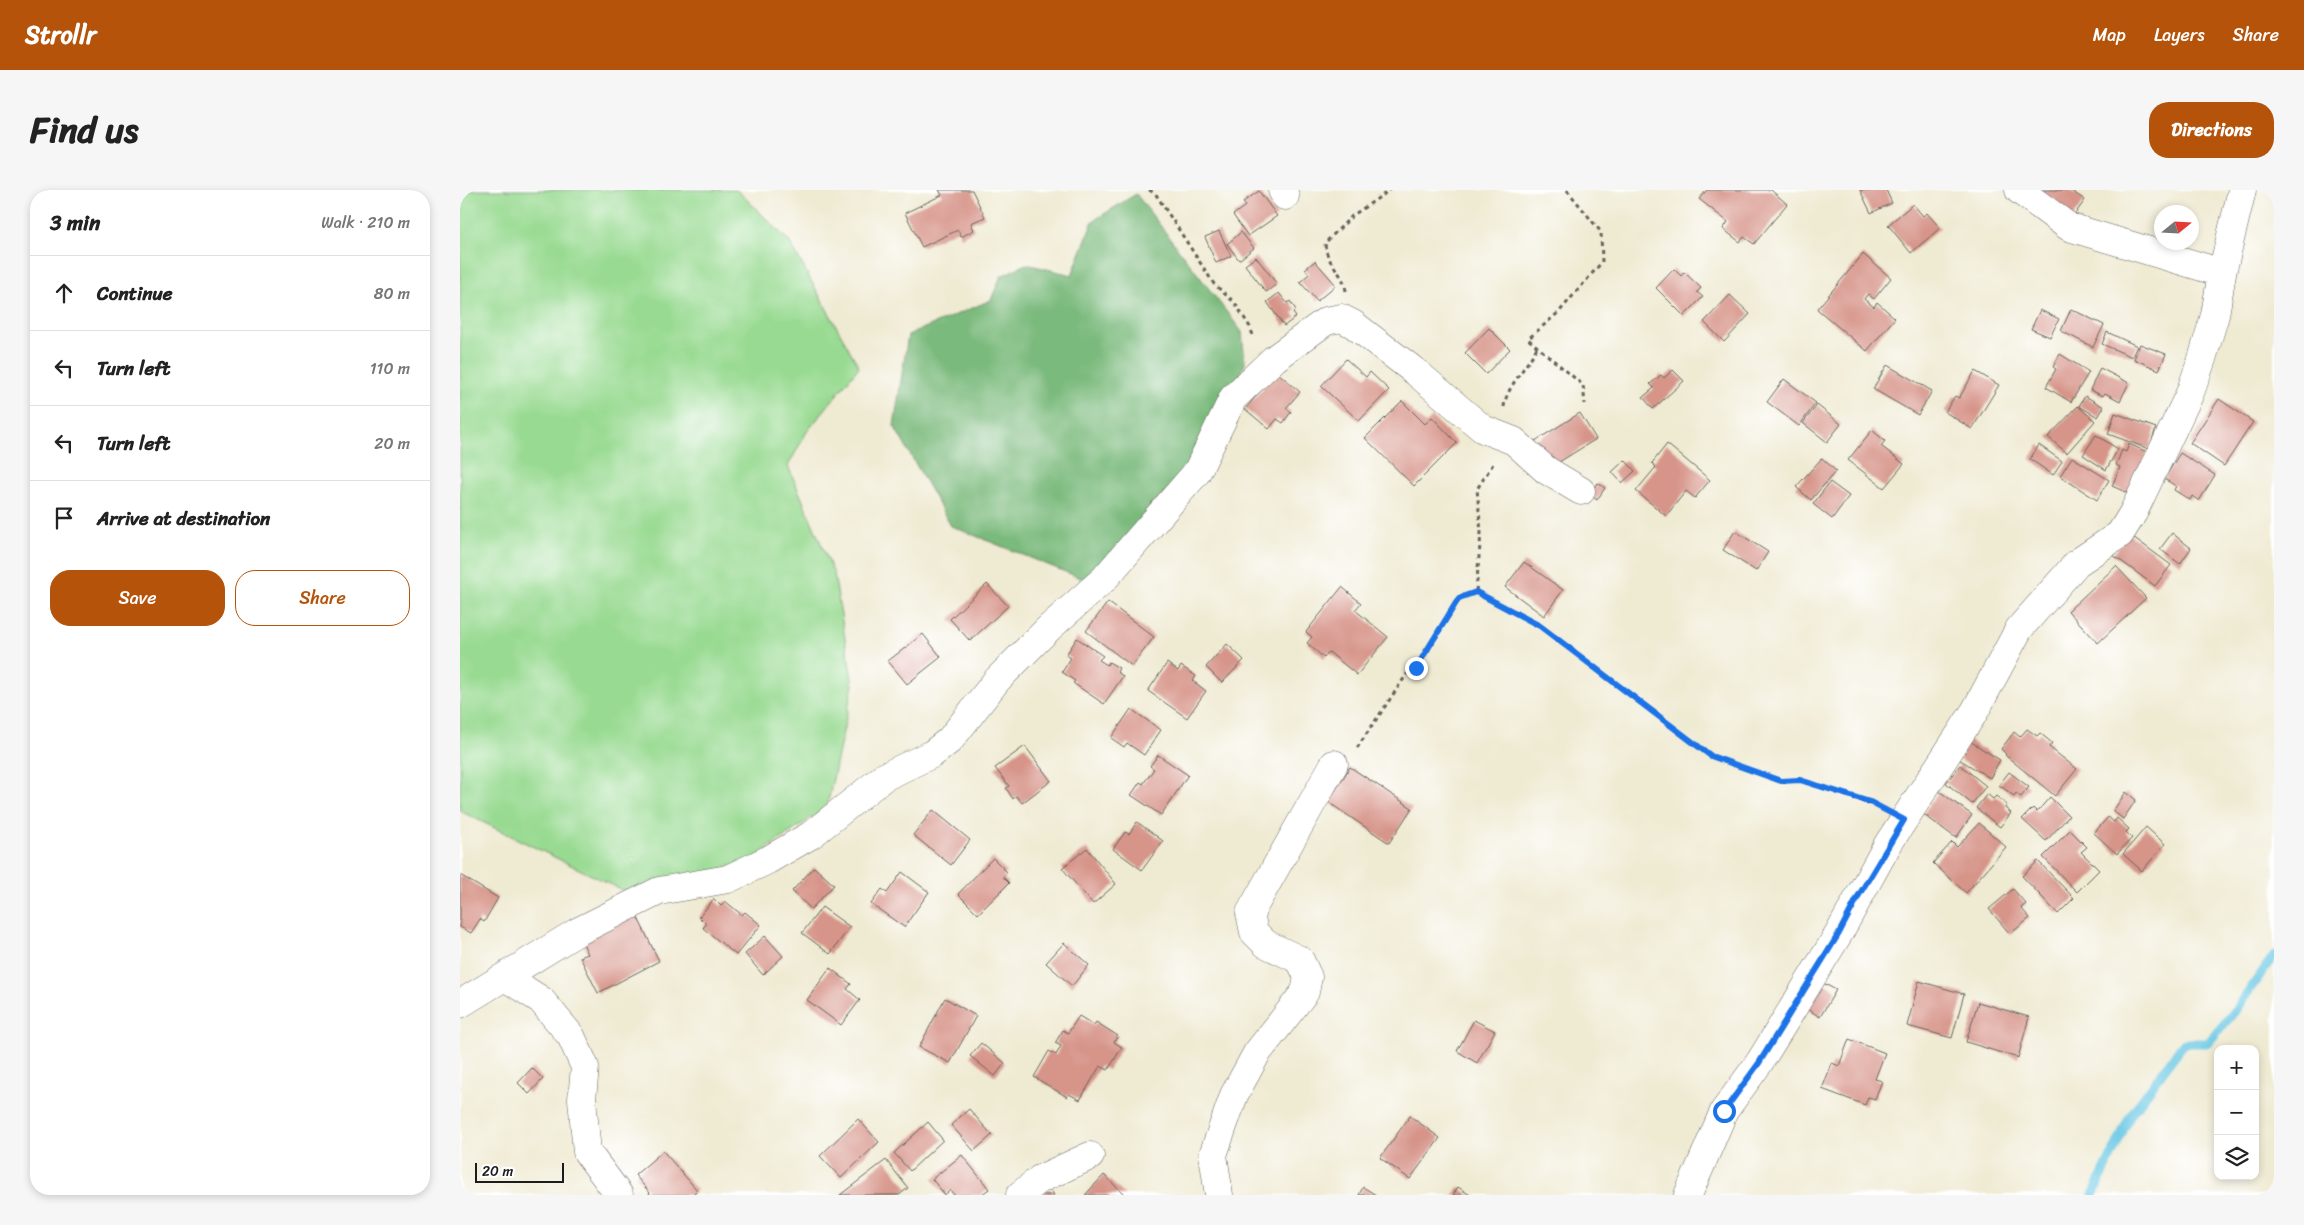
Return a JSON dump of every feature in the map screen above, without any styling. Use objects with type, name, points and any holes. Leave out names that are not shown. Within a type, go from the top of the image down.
[{"type":"street","points":[[2019,190],[2069,228],[2222,273]]},
{"type":"street","points":[[1688,1195],[1724,1111],[1759,1063],[1838,935],[1864,886],[1904,820],[1975,711],[2019,629],[2077,563],[2120,534],[2133,513],[2193,384],[2215,315],[2222,273],[2242,190]]},
{"type":"street","points":[[460,1004],[577,932],[659,891],[728,879],[768,860],[811,835],[884,777],[932,754],[950,740],[997,680],[1049,628],[1104,579],[1197,472],[1233,398],[1274,359],[1326,321],[1341,318],[1353,324],[1417,373],[1482,429],[1514,441],[1546,470],[1582,491]]},
{"type":"street","points":[[1219,1195],[1213,1155],[1234,1095],[1256,1053],[1306,992],[1308,977],[1300,960],[1266,944],[1254,932],[1250,913],[1334,764]]},
{"type":"street","points":[[505,977],[541,1000],[571,1036],[585,1067],[582,1099],[586,1152],[619,1195]]},
{"type":"street","points":[[1020,1195],[1040,1179],[1090,1156]]},
{"type":"path","points":[[1149,190],[1155,193],[1214,284],[1235,303],[1250,326],[1263,370]]},
{"type":"path","points":[[1341,318],[1347,300],[1345,281],[1325,255],[1324,243],[1352,216],[1390,190]]},
{"type":"path","points":[[1567,190],[1601,232],[1602,262],[1559,312],[1528,339],[1583,385],[1585,404]]},
{"type":"path","points":[[1476,592],[1481,533],[1477,489],[1494,463],[1502,436],[1505,397],[1530,361],[1537,347]]},
{"type":"path","points":[[1334,764],[1348,761],[1409,671],[1416,668],[1459,598],[1476,592],[1540,626],[1711,756],[1781,781],[1800,780],[1870,802],[1904,820]]},
{"type":"green space","points":[[460,190],[737,190],[789,241],[859,367],[806,433],[788,466],[834,574],[853,685],[827,807],[752,859],[699,877],[624,891],[460,811]]},
{"type":"green space","points":[[1136,194],[1242,332],[1245,364],[1189,467],[1088,581],[951,526],[894,426],[908,335],[991,300],[1001,276],[1026,264],[1072,275],[1093,221]]},
{"type":"building","points":[[939,190],[972,190],[985,217],[971,223],[974,230],[961,237],[958,230],[922,247],[905,213],[942,195]]},
{"type":"building","points":[[1707,190],[1771,190],[1787,204],[1754,244],[1744,237],[1740,242],[1723,229],[1728,222],[1699,199]]},
{"type":"building","points":[[1860,190],[1886,190],[1892,203],[1871,213]]},
{"type":"building","points":[[2026,190],[2070,190],[2085,200],[2070,221]]},
{"type":"building","points":[[1259,191],[1277,216],[1248,236],[1233,215],[1245,206],[1243,202]]},
{"type":"building","points":[[1913,204],[1923,216],[1927,213],[1940,228],[1911,253],[1888,225]]},
{"type":"building","points":[[1219,231],[1231,256],[1216,263],[1205,237]]},
{"type":"building","points":[[1241,232],[1254,248],[1239,260],[1227,244]]},
{"type":"building","points":[[1863,254],[1891,278],[1874,299],[1868,294],[1864,299],[1874,307],[1877,302],[1895,318],[1867,351],[1817,309]]},
{"type":"building","points":[[1256,257],[1277,284],[1266,292],[1245,265]]},
{"type":"building","points":[[1315,261],[1336,285],[1317,301],[1300,282],[1309,274],[1305,269]]},
{"type":"building","points":[[1674,269],[1681,276],[1684,272],[1701,288],[1697,292],[1703,297],[1684,316],[1656,288]]},
{"type":"building","points":[[1279,293],[1287,303],[1290,301],[1296,310],[1293,313],[1296,317],[1284,326],[1267,302]]},
{"type":"building","points":[[1730,295],[1750,314],[1724,342],[1704,322]]},
{"type":"building","points":[[2071,309],[2104,325],[2093,347],[2061,331]]},
{"type":"building","points":[[2040,310],[2059,319],[2050,337],[2031,329]]},
{"type":"building","points":[[1489,328],[1510,349],[1486,374],[1465,353]]},
{"type":"building","points":[[2107,332],[2137,346],[2132,357],[2102,344]]},
{"type":"building","points":[[2140,344],[2166,354],[2159,370],[2134,359]]},
{"type":"building","points":[[2060,354],[2089,372],[2071,402],[2046,387],[2056,369],[2053,367]]},
{"type":"building","points":[[1346,359],[1366,377],[1370,372],[1389,390],[1359,421],[1321,386]]},
{"type":"building","points":[[1887,365],[1932,391],[1918,415],[1873,389]]},
{"type":"building","points":[[2100,368],[2129,383],[2120,401],[2105,393],[2103,396],[2090,390]]},
{"type":"building","points":[[1673,370],[1684,381],[1653,409],[1643,397],[1654,388],[1650,384],[1661,375],[1664,378]]},
{"type":"building","points":[[1975,371],[1999,385],[1972,429],[1945,412],[1955,396],[1959,398]]},
{"type":"building","points":[[1277,372],[1300,392],[1286,408],[1291,412],[1283,423],[1277,419],[1269,429],[1245,409]]},
{"type":"building","points":[[1784,379],[1816,403],[1799,426],[1767,402]]},
{"type":"building","points":[[2085,396],[2104,407],[2098,417],[2079,406]]},
{"type":"building","points":[[2219,399],[2253,422],[2224,466],[2190,443]]},
{"type":"building","points":[[1402,401],[1425,424],[1432,417],[1457,443],[1414,486],[1365,438]]},
{"type":"building","points":[[1817,405],[1841,424],[1827,442],[1803,423]]},
{"type":"building","points":[[2078,406],[2095,421],[2067,453],[2048,437]]},
{"type":"building","points":[[1580,413],[1596,439],[1551,467],[1535,441]]},
{"type":"building","points":[[2115,413],[2156,428],[2149,449],[2108,434]]},
{"type":"building","points":[[1872,430],[1885,441],[1881,446],[1904,464],[1884,488],[1848,460]]},
{"type":"building","points":[[2096,435],[2118,449],[2106,470],[2083,455]]},
{"type":"building","points":[[1667,444],[1710,480],[1695,498],[1686,491],[1666,516],[1636,491],[1656,467],[1652,463]]},
{"type":"building","points":[[2129,444],[2147,452],[2130,494],[2112,486],[2120,467],[2116,465],[2122,450],[2126,452]]},
{"type":"building","points":[[2039,445],[2062,461],[2053,475],[2030,459]]},
{"type":"building","points":[[2180,453],[2215,475],[2199,501],[2192,496],[2190,500],[2174,490],[2176,486],[2164,479]]},
{"type":"building","points":[[2072,457],[2109,480],[2097,500],[2060,476]]},
{"type":"building","points":[[1822,458],[1836,471],[1811,500],[1796,487]]},
{"type":"building","points":[[1625,460],[1635,471],[1622,483],[1612,472]]},
{"type":"building","points":[[1830,482],[1849,496],[1832,519],[1813,504]]},
{"type":"building","points":[[1598,483],[1605,488],[1597,500],[1589,494]]},
{"type":"building","points":[[1735,531],[1768,552],[1756,571],[1723,550]]},
{"type":"building","points":[[2172,533],[2191,548],[2180,564],[2160,549]]},
{"type":"building","points":[[2129,534],[2171,565],[2155,586],[2113,555]]},
{"type":"building","points":[[1524,562],[1563,590],[1544,616],[1505,587]]},
{"type":"building","points":[[2116,566],[2146,598],[2098,643],[2068,611]]},
{"type":"building","points":[[987,584],[1008,606],[970,641],[950,619]]},
{"type":"building","points":[[1342,587],[1361,603],[1355,610],[1388,637],[1357,675],[1329,652],[1324,658],[1307,643],[1312,637],[1306,632]]},
{"type":"building","points":[[1108,602],[1154,637],[1132,666],[1086,631]]},
{"type":"building","points":[[923,634],[941,657],[907,684],[888,661]]},
{"type":"building","points":[[1077,638],[1103,656],[1099,660],[1107,665],[1109,662],[1119,668],[1117,672],[1123,676],[1104,704],[1073,683],[1075,681],[1062,672],[1071,658],[1066,655]]},
{"type":"building","points":[[1227,644],[1244,660],[1222,683],[1206,667]]},
{"type":"building","points":[[1167,663],[1178,671],[1181,666],[1196,676],[1193,681],[1206,691],[1187,718],[1148,691]]},
{"type":"building","points":[[1131,709],[1161,730],[1144,755],[1127,743],[1124,747],[1111,738]]},
{"type":"building","points":[[2027,729],[2037,736],[2040,733],[2052,743],[2049,747],[2077,769],[2055,796],[2005,755],[2001,749],[2014,732],[2020,737]]},
{"type":"building","points":[[1968,740],[2000,760],[1990,778],[1957,758]]},
{"type":"building","points":[[1025,746],[1051,781],[1022,803],[1016,796],[1013,799],[1006,788],[1009,786],[995,768]]},
{"type":"building","points":[[1158,755],[1188,775],[1161,815],[1131,795],[1140,782],[1143,784],[1154,769],[1150,766]]},
{"type":"building","points":[[1960,765],[1986,786],[1972,804],[1946,783]]},
{"type":"building","points":[[1350,767],[1412,808],[1389,843],[1328,802]]},
{"type":"building","points":[[2009,772],[2029,787],[2021,797],[2016,793],[2014,796],[1999,785]]},
{"type":"building","points":[[1939,791],[1972,815],[1956,838],[1923,814]]},
{"type":"building","points":[[2126,792],[2136,800],[2123,819],[2113,811]]},
{"type":"building","points":[[1987,794],[1993,799],[1996,796],[2007,805],[2005,808],[2011,813],[2000,827],[1976,808]]},
{"type":"building","points":[[2050,797],[2069,816],[2046,841],[2022,819],[2033,808],[2037,812]]},
{"type":"building","points":[[933,810],[970,840],[951,865],[913,835]]},
{"type":"building","points":[[2108,817],[2114,822],[2117,818],[2129,829],[2126,832],[2132,838],[2117,854],[2094,833]]},
{"type":"building","points":[[1137,822],[1163,841],[1142,870],[1113,849],[1125,832],[1129,834]]},
{"type":"building","points":[[1979,823],[2006,847],[1966,893],[1933,863],[1952,842],[1957,847]]},
{"type":"building","points":[[2146,827],[2165,844],[2142,871],[2123,854]]},
{"type":"building","points":[[2070,830],[2087,847],[2081,852],[2099,870],[2077,892],[2043,857]]},
{"type":"building","points":[[1087,848],[1116,884],[1093,904],[1062,868]]},
{"type":"building","points":[[993,858],[1007,872],[1003,877],[1009,883],[978,914],[958,894]]},
{"type":"building","points":[[2038,861],[2074,898],[2058,914],[2022,876]]},
{"type":"building","points":[[814,867],[834,885],[811,909],[792,891]]},
{"type":"building","points":[[902,872],[929,892],[904,927],[871,904],[882,889],[887,893]]},
{"type":"building","points":[[460,875],[498,898],[484,922],[480,919],[471,933],[460,927]]},
{"type":"building","points":[[2013,889],[2026,904],[2021,908],[2030,918],[2010,934],[1989,909]]},
{"type":"building","points":[[714,899],[721,906],[725,901],[742,915],[745,912],[761,925],[736,955],[703,928],[706,924],[699,917]]},
{"type":"building","points":[[822,907],[850,927],[830,954],[802,933]]},
{"type":"building","points":[[636,914],[659,961],[598,993],[580,957],[588,954],[582,941]]},
{"type":"building","points":[[765,936],[783,956],[763,975],[745,954]]},
{"type":"building","points":[[1064,943],[1089,965],[1072,986],[1046,963]]},
{"type":"building","points":[[830,968],[851,984],[847,989],[860,1000],[841,1025],[807,1000]]},
{"type":"building","points":[[1919,981],[1964,994],[1952,1038],[1907,1026]]},
{"type":"building","points":[[1823,983],[1836,990],[1820,1017],[1807,1009]]},
{"type":"building","points":[[945,998],[976,1016],[950,1063],[919,1047]]},
{"type":"building","points":[[1978,1002],[2029,1017],[2018,1058],[1966,1042]]},
{"type":"building","points":[[1079,1016],[1094,1025],[1096,1022],[1118,1036],[1114,1042],[1122,1047],[1108,1070],[1100,1066],[1080,1100],[1069,1094],[1067,1097],[1034,1077],[1049,1051],[1056,1055],[1061,1046],[1055,1043],[1063,1030],[1068,1033]]},
{"type":"building","points":[[1474,1020],[1495,1031],[1477,1063],[1457,1051]]},
{"type":"building","points":[[1849,1039],[1885,1053],[1875,1079],[1882,1081],[1875,1099],[1868,1097],[1865,1105],[1822,1089],[1832,1063],[1839,1066]]},
{"type":"building","points":[[981,1043],[1005,1063],[995,1076],[970,1056]]},
{"type":"building","points":[[532,1068],[543,1079],[529,1094],[518,1083]]},
{"type":"building","points":[[969,1109],[992,1135],[974,1151],[951,1125]]},
{"type":"building","points":[[1410,1116],[1440,1138],[1410,1179],[1380,1158]]},
{"type":"building","points":[[858,1119],[879,1142],[841,1178],[820,1156]]},
{"type":"building","points":[[928,1122],[943,1140],[910,1171],[894,1153]]},
{"type":"building","points":[[663,1151],[697,1190],[692,1195],[648,1195],[650,1193],[635,1175]]},
{"type":"building","points":[[962,1155],[989,1189],[981,1195],[954,1195],[950,1190],[945,1195],[932,1179]]},
{"type":"building","points":[[886,1160],[908,1188],[899,1195],[840,1195]]},
{"type":"building","points":[[1104,1175],[1125,1195],[1085,1195]]},
{"type":"building","points":[[1363,1187],[1376,1195],[1359,1195]]},
{"type":"building","points":[[1458,1187],[1470,1195],[1453,1195]]},
{"type":"building","points":[[1050,1189],[1054,1195],[1040,1195]]},
{"type":"waterway","points":[[2093,1195],[2130,1116],[2184,1043],[2208,1043],[2235,1011],[2274,955]]},
{"type":"route","points":[[1416,668],[1459,598],[1476,592],[1540,626],[1711,756],[1781,781],[1800,780],[1870,802],[1904,820],[1888,844],[1838,935],[1759,1063],[1724,1111]]}]
